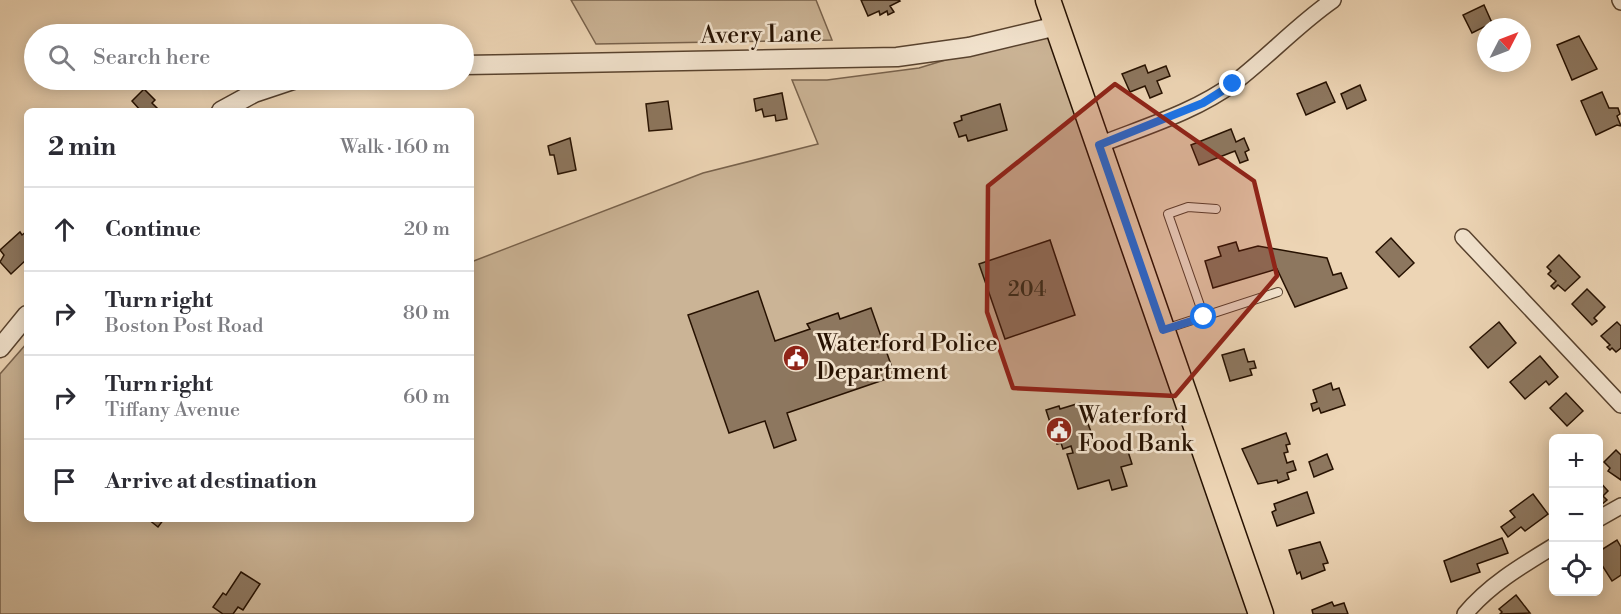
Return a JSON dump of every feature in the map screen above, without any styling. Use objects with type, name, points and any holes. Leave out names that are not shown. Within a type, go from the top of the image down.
[{"type":"main road","points":[[1048,0],[1261,614]]},
{"type":"street","points":[[1099,145],[1203,103],[1233,84],[1313,14],[1333,0]]},
{"type":"street","name":"Avery Lane","points":[[474,65],[897,57],[969,46],[1056,26]]},
{"type":"street","points":[[226,108],[263,90]]},
{"type":"street","points":[[1463,237],[1621,405]]},
{"type":"street","points":[[0,348],[24,319]]},
{"type":"street","points":[[1603,517],[1621,506]]},
{"type":"street","points":[[1465,614],[1478,598],[1515,569],[1549,549]]},
{"type":"lane","points":[[1204,317],[1168,214],[1188,207],[1216,209]]},
{"type":"lane","points":[[1163,330],[1278,292]]},
{"type":"highlighted area","points":[[1115,84],[1254,181],[1277,276],[1175,396],[1013,388],[987,312],[988,186]]},
{"type":"shaded area","points":[[571,0],[816,0],[832,40],[596,44]]},
{"type":"shaded area","points":[[1057,26],[1250,614],[0,614],[0,374],[24,346],[24,522],[474,522],[474,261],[703,173],[818,144],[792,80],[827,80],[919,68]]},
{"type":"building","points":[[861,0],[900,1],[890,6],[894,12],[888,15],[887,11],[880,15],[879,11],[868,16]]},
{"type":"building","points":[[1484,5],[1490,18],[1477,18],[1477,30],[1472,33],[1463,15]]},
{"type":"building","points":[[1579,36],[1597,69],[1572,80],[1557,45]]},
{"type":"building","points":[[1145,65],[1148,73],[1166,66],[1170,76],[1157,81],[1162,93],[1150,98],[1145,86],[1130,92],[1122,74]]},
{"type":"building","points":[[1326,82],[1335,102],[1306,115],[1297,94]]},
{"type":"building","points":[[1360,85],[1366,100],[1347,109],[1341,94]]},
{"type":"building","points":[[145,90],[155,100],[152,103],[157,108],[138,108],[132,101]]},
{"type":"building","points":[[1602,92],[1609,108],[1618,108],[1620,114],[1617,116],[1621,126],[1617,125],[1596,135],[1581,101]]},
{"type":"building","points":[[782,93],[787,119],[776,121],[775,115],[764,117],[762,109],[756,111],[754,99]]},
{"type":"building","points":[[668,101],[672,129],[649,131],[646,104]]},
{"type":"building","points":[[1000,104],[1007,130],[968,141],[966,135],[959,137],[954,123],[962,120],[961,116]]},
{"type":"building","points":[[1231,129],[1236,142],[1244,138],[1249,150],[1245,152],[1248,160],[1240,163],[1235,151],[1199,165],[1191,145]]},
{"type":"building","points":[[570,138],[576,170],[558,174],[554,155],[550,155],[548,146]]},
{"type":"building","points":[[20,232],[22,235],[24,233],[24,262],[11,274],[0,262],[4,255],[0,250]]},
{"type":"building","points":[[1391,238],[1414,263],[1399,277],[1376,252]]},
{"type":"building","points":[[1050,240],[1075,315],[1005,339],[979,264]]},
{"type":"building","points":[[1236,242],[1239,251],[1258,246],[1327,258],[1333,275],[1341,273],[1347,288],[1295,307],[1277,269],[1213,288],[1205,261],[1221,256],[1218,247]]},
{"type":"building","points":[[1559,255],[1580,277],[1565,291],[1558,285],[1554,289],[1551,286],[1556,281],[1548,274],[1551,271],[1547,267]]},
{"type":"building","points":[[1587,289],[1605,307],[1594,318],[1597,321],[1592,325],[1572,304]]},
{"type":"building","name":"Waterford Police Department","points":[[758,291],[775,341],[810,329],[807,324],[838,313],[840,319],[871,308],[895,376],[787,413],[796,440],[774,448],[765,421],[729,433],[688,315]]},
{"type":"building","points":[[1499,322],[1516,343],[1488,368],[1470,347]]},
{"type":"building","points":[[1617,322],[1621,326],[1621,348],[1616,352],[1607,347],[1610,345],[1601,336]]},
{"type":"building","points":[[1244,349],[1248,362],[1254,361],[1256,368],[1250,369],[1252,375],[1230,381],[1222,355]]},
{"type":"building","points":[[1540,356],[1558,377],[1549,385],[1546,381],[1525,399],[1510,382]]},
{"type":"building","points":[[1331,383],[1333,390],[1339,388],[1345,405],[1321,413],[1319,408],[1313,411],[1311,404],[1317,402],[1313,390]]},
{"type":"building","points":[[1566,393],[1583,411],[1567,426],[1550,408]]},
{"type":"building","points":[[1080,403],[1098,450],[1125,442],[1132,464],[1121,467],[1127,486],[1112,490],[1109,480],[1078,489],[1067,454],[1073,453],[1071,446],[1063,449],[1061,443],[1057,444],[1046,410],[1059,406],[1060,409]]},
{"type":"building","points":[[1286,433],[1290,444],[1286,445],[1288,452],[1284,453],[1287,463],[1293,461],[1296,470],[1287,473],[1289,479],[1278,483],[1277,480],[1258,484],[1242,449]]},
{"type":"building","points":[[1616,450],[1621,455],[1621,480],[1608,471],[1610,468],[1604,462]]},
{"type":"building","points":[[1327,454],[1333,469],[1314,477],[1309,462]]},
{"type":"building","points":[[1603,486],[1608,491],[1603,496]]},
{"type":"building","points":[[1307,492],[1314,513],[1277,526],[1272,512],[1276,510],[1274,504]]},
{"type":"building","points":[[1533,494],[1548,514],[1525,531],[1521,527],[1508,537],[1501,527],[1515,517],[1510,511]]},
{"type":"building","points":[[152,522],[162,522],[158,527]]},
{"type":"building","points":[[1502,538],[1508,553],[1477,564],[1480,572],[1451,582],[1444,561]]},
{"type":"building","points":[[1617,540],[1621,547],[1621,575],[1612,581],[1603,567],[1603,549]]},
{"type":"building","points":[[1320,542],[1328,563],[1323,564],[1325,570],[1302,579],[1300,572],[1297,574],[1289,550]]},
{"type":"building","points":[[241,572],[260,584],[243,610],[238,607],[233,614],[223,614],[213,607],[223,593],[226,595]]},
{"type":"building","points":[[1516,595],[1530,613],[1500,614],[1502,612],[1499,609]]},
{"type":"building","points":[[1332,602],[1334,606],[1344,603],[1348,614],[1313,614],[1312,610]]},
{"type":"place","name":"Waterford Police Department","points":[[796,358]]},
{"type":"place","name":"Waterford Food Bank","points":[[1059,430]]},
{"type":"route","points":[[1204,317],[1163,330],[1099,145],[1203,103],[1233,84]]}]
